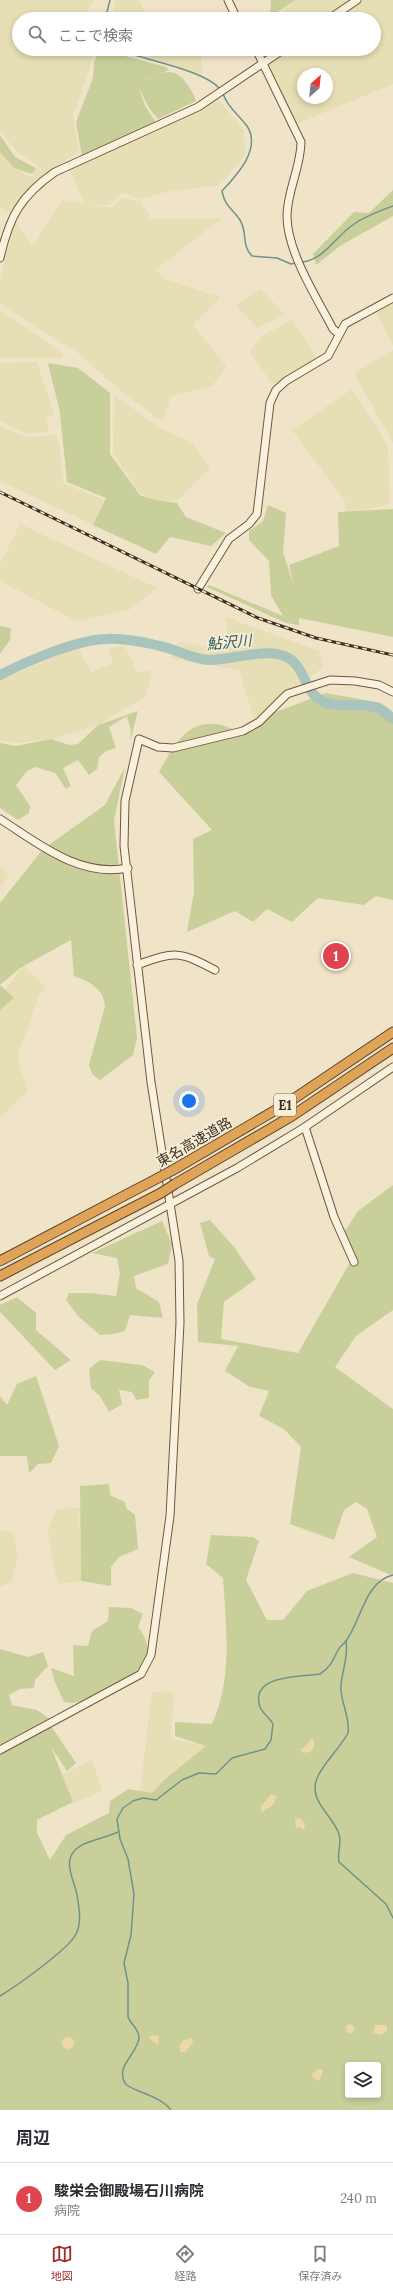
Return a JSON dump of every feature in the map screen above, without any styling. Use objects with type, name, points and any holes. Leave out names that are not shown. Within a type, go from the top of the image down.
[{"type":"highway","name":"東名高速道路","points":[[0,1261],[173,1170],[286,1104],[393,1032]]},
{"type":"highway","name":"東名高速道路","points":[[0,1276],[175,1184],[292,1116],[393,1048]]},
{"type":"street","points":[[228,0],[234,12]]},
{"type":"street","points":[[339,12],[357,0]]},
{"type":"street","points":[[260,56],[301,142],[301,156],[288,200],[287,218],[298,259],[301,269],[333,329],[339,334]]},
{"type":"street","points":[[0,258],[7,229],[12,218],[21,203],[43,180],[55,172],[198,107],[274,56]]},
{"type":"street","points":[[198,589],[229,539],[249,524],[257,514],[270,403],[276,390],[286,381],[328,356],[345,324],[393,298]]},
{"type":"street","points":[[0,1750],[141,1674],[151,1655],[170,1516],[180,1323],[178,1261],[151,1082],[137,965],[128,868],[124,846],[123,821],[125,801],[139,739],[158,747],[173,748],[243,731],[259,722],[287,694],[330,680],[355,681],[379,685],[393,692]]},
{"type":"street","points":[[0,819],[65,860],[108,870],[128,868]]},
{"type":"street","points":[[137,965],[163,956],[180,954],[215,970]]},
{"type":"street","points":[[0,1296],[170,1206],[304,1127],[393,1067]]},
{"type":"street","points":[[304,1127],[334,1217],[354,1262]]},
{"type":"shaded area","points":[[0,0],[94,0],[88,8],[89,12],[12,12],[12,56],[92,56],[89,71],[73,115],[79,152],[49,171],[50,172],[10,214],[0,207],[0,150],[14,168],[31,177],[36,168],[43,170],[16,151],[0,130]]},
{"type":"shaded area","points":[[116,0],[139,0],[144,12],[114,12],[113,9]]},
{"type":"shaded area","points":[[296,0],[393,0],[393,84],[294,125],[260,56],[381,56],[381,12],[281,12]]},
{"type":"shaded area","points":[[148,56],[201,56],[203,77]]},
{"type":"shaded area","points":[[218,99],[244,130],[245,155],[220,185],[166,192],[141,199],[122,193],[109,205],[86,204],[113,208],[121,198],[141,202],[151,219],[221,219],[155,270],[165,279],[220,297],[193,325],[226,366],[212,386],[171,396],[163,422],[121,391],[78,353],[0,304],[0,279],[15,223],[33,246],[62,200],[84,203],[70,169]]},
{"type":"shaded area","points":[[261,289],[285,315],[257,328],[236,305]]},
{"type":"shaded area","points":[[393,302],[393,346],[376,311]]},
{"type":"shaded area","points":[[0,311],[64,354],[61,358],[0,358]]},
{"type":"shaded area","points":[[292,320],[317,358],[273,385],[250,352],[261,337]]},
{"type":"shaded area","points":[[393,350],[393,443],[354,373]]},
{"type":"shaded area","points":[[37,362],[54,414],[47,419],[48,432],[26,433],[0,421],[0,363]]},
{"type":"shaded area","points":[[352,389],[388,446],[390,504],[346,514],[345,501],[292,430]]},
{"type":"shaded area","points":[[114,395],[162,429],[193,443],[210,469],[177,500],[161,502],[140,493],[113,453]]},
{"type":"shaded area","points":[[0,426],[29,438],[56,434],[60,449],[63,483],[104,500],[93,525],[0,481]]},
{"type":"shaded area","points":[[20,524],[157,588],[129,610],[76,621],[0,581],[0,564]]},
{"type":"shaded area","points":[[226,617],[319,651],[323,667],[244,728],[254,718],[239,670],[169,658],[179,642],[228,650]]},
{"type":"shaded area","points":[[125,646],[137,672],[152,671],[146,696],[98,725],[51,739],[20,743],[0,740],[0,680],[78,647],[91,672],[113,663],[108,648]]},
{"type":"shaded area","points":[[0,868],[10,876],[0,887]]},
{"type":"shaded area","points":[[23,966],[45,987],[38,998],[17,1057],[28,1091],[0,1118],[0,1010],[14,998],[5,990]]},
{"type":"shaded area","points":[[79,1508],[81,1581],[59,1584],[54,1567],[48,1530],[57,1509]]},
{"type":"shaded area","points":[[0,1530],[13,1532],[18,1555],[12,1581],[0,1587]]},
{"type":"shaded area","points":[[152,1692],[174,1693],[171,1739],[206,1746],[168,1776],[152,1793],[140,1791]]},
{"type":"shaded area","points":[[92,1760],[102,1791],[74,1803],[62,1775]]},
{"type":"green space","points":[[271,0],[296,0],[277,12],[270,12]]},
{"type":"green space","points":[[96,56],[125,56],[166,67],[169,70],[142,81],[163,73],[174,73],[186,83],[196,101],[158,119],[149,108],[139,88],[145,106],[157,124],[82,156],[76,122],[93,78],[94,63]]},
{"type":"green space","points":[[0,135],[15,157],[36,168],[32,174],[14,168],[0,152]]},
{"type":"green space","points":[[393,190],[393,216],[340,246],[316,265],[313,254],[354,212],[369,213]]},
{"type":"green space","points":[[48,363],[78,368],[110,393],[110,454],[140,495],[156,500],[177,503],[186,517],[226,533],[211,546],[170,537],[156,554],[93,525],[106,498],[67,482],[60,413]]},
{"type":"green space","points":[[268,505],[286,513],[283,552],[294,586],[289,565],[339,546],[338,512],[393,509],[393,637],[299,618],[299,625],[286,623],[207,587],[209,585],[283,616],[271,595],[269,561],[249,540],[249,531],[263,521]]},
{"type":"green space","points":[[0,626],[11,628],[10,640],[0,654]]},
{"type":"green space","points":[[326,693],[381,703],[393,720],[393,900],[376,896],[364,905],[318,898],[292,922],[267,909],[253,922],[235,911],[187,932],[194,892],[193,839],[212,830],[159,772],[169,754],[188,731],[196,727],[206,724],[217,724],[240,732],[273,713]]},
{"type":"green space","points":[[138,711],[130,742],[131,731],[127,716],[109,727],[116,748],[106,751],[99,757],[97,769],[89,775],[78,760],[63,768],[71,786],[66,789],[55,773],[35,767],[27,771],[16,785],[30,806],[29,813],[18,820],[0,808],[0,743],[16,746],[51,739],[69,745],[78,744],[98,725]]},
{"type":"green space","points":[[125,767],[114,820],[137,1038],[133,1055],[100,1080],[93,1075],[89,1065],[105,1006],[101,994],[94,986],[74,976],[71,940],[20,968],[0,985],[0,903],[43,849],[105,805]]},
{"type":"green space","points":[[0,985],[14,998],[0,1010]]},
{"type":"green space","points":[[393,1185],[393,1310],[356,1336],[335,1367],[393,1409],[393,1576],[349,1557],[377,1537],[367,1509],[356,1502],[344,1510],[334,1540],[290,1524],[301,1447],[284,1429],[259,1416],[269,1391],[250,1387],[225,1371],[238,1346],[198,1342],[197,1304],[215,1259],[209,1256],[200,1223],[210,1220],[234,1247],[256,1279],[224,1302],[221,1339],[298,1353],[352,1259],[345,1231],[358,1211]]},
{"type":"green space","points":[[162,1221],[172,1244],[168,1264],[134,1276],[136,1288],[159,1302],[163,1318],[130,1315],[125,1331],[114,1334],[100,1335],[78,1316],[66,1300],[69,1293],[91,1293],[116,1296],[120,1274],[117,1258],[92,1253]]},
{"type":"green space","points":[[17,1297],[36,1313],[36,1330],[71,1360],[55,1370],[0,1312],[0,1305]]},
{"type":"green space","points":[[100,1360],[142,1365],[155,1372],[149,1381],[149,1398],[136,1400],[132,1392],[119,1390],[122,1404],[109,1412],[100,1396],[91,1388],[89,1369]]},
{"type":"green space","points":[[36,1376],[59,1446],[51,1463],[38,1464],[29,1473],[27,1456],[0,1456],[0,1396],[7,1405],[17,1384]]},
{"type":"green space","points":[[109,1484],[110,1495],[125,1502],[126,1508],[135,1515],[138,1549],[119,1557],[111,1567],[111,1586],[81,1581],[80,1486]]},
{"type":"green space","points":[[211,1535],[253,1537],[259,1541],[246,1580],[267,1620],[283,1620],[307,1591],[353,1573],[393,1583],[393,2110],[0,2110],[0,1649],[28,1657],[43,1652],[48,1666],[35,1680],[34,1688],[20,1689],[9,1695],[12,1705],[37,1710],[53,1721],[51,1726],[76,1763],[67,1771],[51,1747],[73,1802],[37,1820],[37,1833],[50,1860],[66,1835],[109,1813],[110,1801],[128,1789],[152,1793],[166,1778],[206,1746],[175,1736],[175,1722],[212,1724],[219,1706],[226,1670],[226,1615],[223,1578],[206,1564]]},
{"type":"green space","points":[[109,1607],[131,1608],[143,1614],[138,1627],[145,1639],[148,1649],[146,1659],[142,1667],[126,1681],[81,1702],[64,1702],[55,1682],[51,1668],[74,1676],[73,1645],[88,1646],[92,1631],[108,1621]]},
{"type":"sand","points":[[311,1739],[314,1740],[314,1747],[310,1752],[303,1753],[300,1750],[306,1746]]},
{"type":"sand","points":[[271,1794],[277,1797],[272,1806],[262,1812],[261,1807]]},
{"type":"sand","points":[[300,1818],[305,1824],[304,1830],[301,1827],[296,1828],[295,1819]]},
{"type":"sand","points":[[350,2024],[355,2029],[350,2034],[345,2029]]},
{"type":"sand","points":[[375,2025],[387,2025],[387,2031],[381,2035],[373,2033]]},
{"type":"sand","points":[[154,2035],[159,2036],[158,2045],[148,2037]]},
{"type":"sand","points":[[66,2037],[70,2037],[74,2043],[70,2049],[66,2049],[62,2045],[62,2041]]},
{"type":"sand","points":[[192,2038],[193,2042],[186,2052],[181,2052],[179,2046],[184,2040]]},
{"type":"sand","points":[[318,2069],[322,2069],[323,2072],[319,2081],[312,2077],[313,2073]]},
{"type":"waterway","points":[[107,12],[110,0]]},
{"type":"waterway","points":[[139,56],[196,74],[220,89]]},
{"type":"waterway","points":[[223,94],[225,99],[247,126],[251,135],[251,144],[245,162],[234,178],[222,191],[225,201],[240,220],[244,230],[245,243],[252,256],[277,258],[291,264],[296,263]]},
{"type":"waterway","points":[[302,262],[317,257],[358,221],[393,206]]},
{"type":"waterway","name":"鮎沢川","points":[[0,675],[66,647],[94,640],[106,639],[127,640],[166,647],[203,660],[218,660],[267,653],[276,654],[284,656],[297,665],[311,691],[322,701],[335,705],[371,706],[382,710],[393,719]]},
{"type":"waterway","points":[[171,2110],[159,2100],[128,2086],[123,2077],[125,2065],[138,2044],[139,2035],[128,2017],[128,1983],[124,1963],[131,1935],[134,1894],[128,1859],[120,1839],[117,1819],[123,1808],[133,1801],[143,1798],[156,1800],[182,1780],[199,1773],[216,1774],[232,1758],[265,1749],[271,1740],[273,1724],[260,1707],[259,1696],[262,1688],[279,1679],[320,1674],[323,1672],[331,1664],[339,1649],[351,1633],[370,1593],[376,1585],[393,1575]]},
{"type":"waterway","points":[[346,1641],[347,1648],[341,1690],[348,1722],[348,1733],[318,1776],[315,1785],[315,1793],[339,1834],[339,1862],[386,1904],[393,1918]]},
{"type":"waterway","points":[[0,1996],[53,1958],[71,1941],[78,1930],[80,1915],[77,1895],[70,1870],[71,1856],[79,1847],[118,1832]]},
{"type":"railway","points":[[0,492],[258,618],[316,638],[393,655]]},
{"type":"place","name":"駿栄会御殿場石川病院","points":[[336,956]]}]
